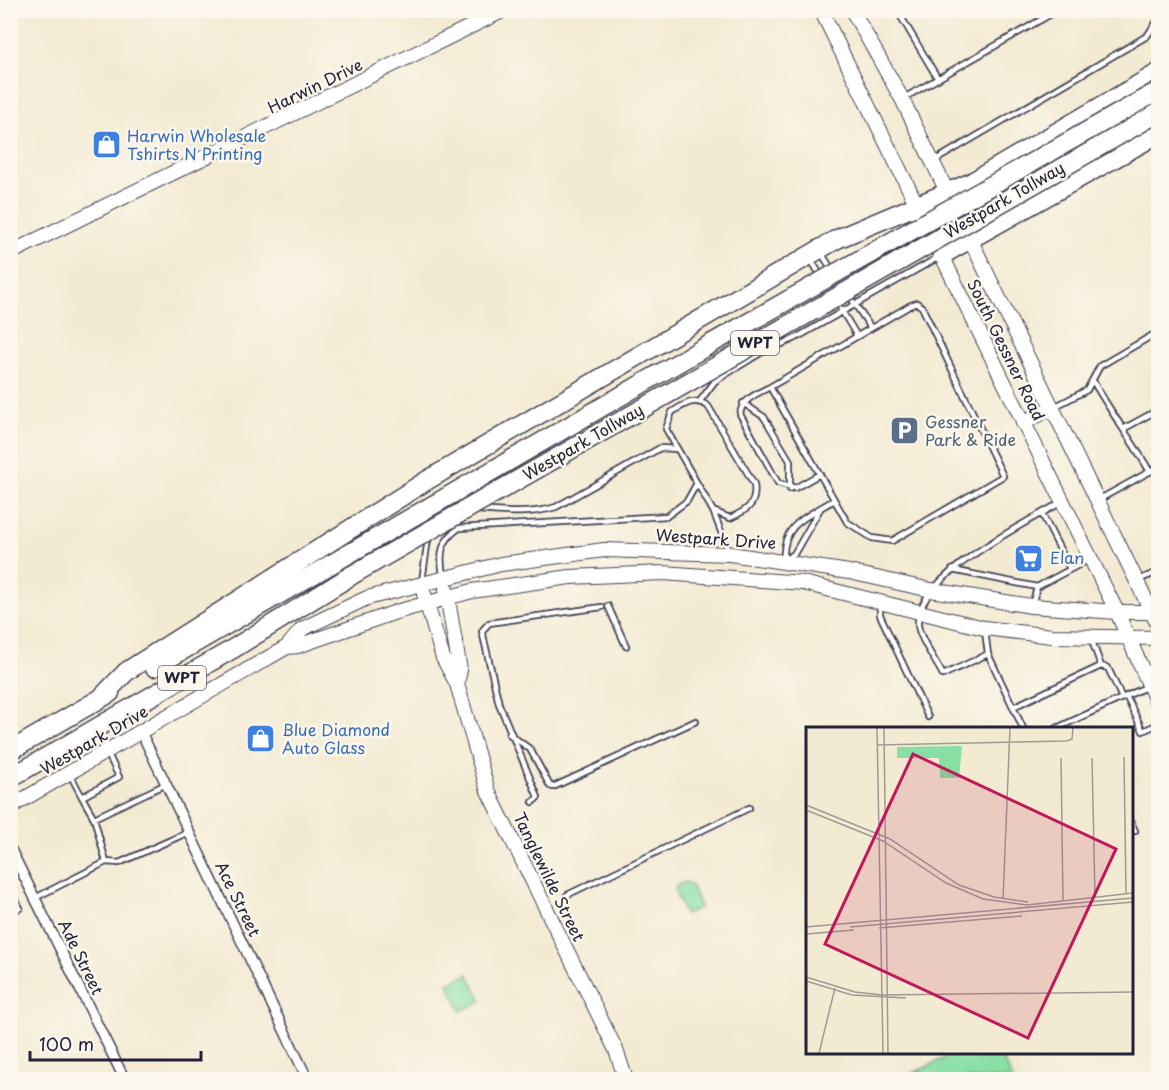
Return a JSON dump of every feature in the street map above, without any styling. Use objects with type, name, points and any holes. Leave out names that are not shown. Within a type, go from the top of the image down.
[{"type":"highway","points":[[100,699],[127,670],[426,482],[813,252],[915,204],[970,183],[1158,73]]},
{"type":"highway","name":"Westpark Tollway","points":[[10,752],[700,350],[1158,92]]},
{"type":"highway","name":"Westpark Tollway","points":[[10,778],[231,650],[352,575],[1158,113]]},
{"type":"highway","points":[[942,255],[1158,134]]},
{"type":"main road","name":"Harwin Drive","points":[[10,253],[504,10]]},
{"type":"main road","name":"South Gessner Road","points":[[821,10],[1117,612],[1158,705]]},
{"type":"main road","name":"South Gessner Road","points":[[856,13],[902,99],[945,193],[1156,617]]},
{"type":"main road","points":[[1023,423],[1052,408]]},
{"type":"main road","points":[[602,576],[604,549]]},
{"type":"main road","name":"Westpark Drive","points":[[10,807],[287,647],[302,628],[340,610],[367,598],[422,583],[541,556],[604,549],[730,554],[784,560],[931,591],[1031,606],[1156,617]]},
{"type":"main road","points":[[781,581],[784,560]]},
{"type":"main road","name":"Westpark Drive","points":[[287,647],[298,646],[448,597],[521,583],[663,573],[803,583],[984,628],[1091,638],[1158,638]]},
{"type":"main road","name":"Tanglewilde Street","points":[[444,578],[460,669],[457,684]]},
{"type":"main road","name":"Tanglewilde Street","points":[[422,583],[425,603],[443,658],[457,684],[488,791],[616,1050],[626,1080]]},
{"type":"street","name":"Ace Street","points":[[141,732],[308,1080]]},
{"type":"street","name":"Ade Street","points":[[10,848],[14,867],[35,898],[125,1080]]},
{"type":"lane","points":[[897,10],[938,79]]},
{"type":"lane","points":[[902,99],[1058,10]]},
{"type":"lane","points":[[931,162],[1148,36],[1158,20]]},
{"type":"lane","points":[[813,252],[837,277]]},
{"type":"lane","points":[[813,252],[827,286]]},
{"type":"lane","points":[[760,353],[794,339],[942,255]]},
{"type":"lane","points":[[843,286],[871,328]]},
{"type":"lane","points":[[700,401],[715,381],[760,353],[789,330],[828,307],[833,296],[857,336]]},
{"type":"lane","points":[[770,387],[847,522],[872,538],[892,541],[1003,476],[922,307],[917,303],[857,336],[770,387],[744,403],[740,414],[778,483],[790,489]]},
{"type":"lane","points":[[1052,408],[1087,390],[1100,366],[1158,332]]},
{"type":"lane","points":[[1093,381],[1118,424],[1125,428],[1150,472]]},
{"type":"lane","points":[[713,511],[730,518],[753,505],[756,496],[754,484],[708,406],[700,401],[690,401],[672,412],[666,429],[713,511],[730,554]]},
{"type":"lane","points":[[744,403],[764,417],[790,460],[790,489]]},
{"type":"lane","points":[[1125,428],[1158,410]]},
{"type":"lane","points":[[422,583],[425,543],[434,530],[451,516],[476,510],[530,513],[544,511],[556,507],[660,448],[677,449]]},
{"type":"lane","points":[[1098,501],[1158,467]]},
{"type":"lane","points":[[790,489],[820,474]]},
{"type":"lane","points":[[444,578],[440,558],[445,539],[459,528],[667,516],[687,501],[697,483]]},
{"type":"lane","points":[[820,508],[794,554],[784,560],[783,548],[797,522],[805,515],[834,500]]},
{"type":"lane","points":[[988,654],[943,675],[919,629],[920,613],[931,591],[952,570],[986,546],[1063,501]]},
{"type":"lane","points":[[1042,514],[1070,569]]},
{"type":"lane","points":[[952,570],[1037,587],[1090,559]]},
{"type":"lane","points":[[1137,580],[1158,572]]},
{"type":"lane","points":[[1031,606],[1037,587]]},
{"type":"lane","points":[[880,603],[880,615],[928,717]]},
{"type":"lane","points":[[533,802],[538,797],[509,734],[499,704],[482,631],[489,623],[605,607],[626,646]]},
{"type":"lane","points":[[984,628],[988,654],[1022,727]]},
{"type":"lane","points":[[1091,638],[1101,666]]},
{"type":"lane","points":[[1013,707],[1101,666],[1108,668],[1143,731],[1158,724]]},
{"type":"lane","points":[[1061,727],[1149,686]]},
{"type":"lane","points":[[509,734],[522,741],[530,749],[550,786],[554,787],[696,721]]},
{"type":"lane","points":[[82,797],[119,777],[107,752]]},
{"type":"lane","points":[[70,773],[94,818],[106,862]]},
{"type":"lane","points":[[94,818],[166,784]]},
{"type":"lane","points":[[567,895],[749,808]]},
{"type":"lane","points":[[1133,828],[1135,831]]},
{"type":"lane","points":[[35,898],[106,862],[119,863],[189,832]]},
{"type":"lane","points":[[10,890],[20,908],[10,913]]},
{"type":"green space","points":[[685,882],[691,884],[700,907],[685,915],[675,892],[676,886]]},
{"type":"green space","points":[[468,974],[482,1001],[461,1011],[448,983]]},
{"type":"green space","points":[[953,1054],[1000,1054],[1013,1079],[901,1079]]},
{"type":"place","name":"Harwin Wholesale Tshirts N Printing","points":[[106,145]]},
{"type":"place","name":"Gessner Park & Ride","points":[[904,431]]},
{"type":"place","name":"Elan","points":[[1029,558]]},
{"type":"place","name":"Blue Diamond Auto Glass","points":[[261,739]]}]
